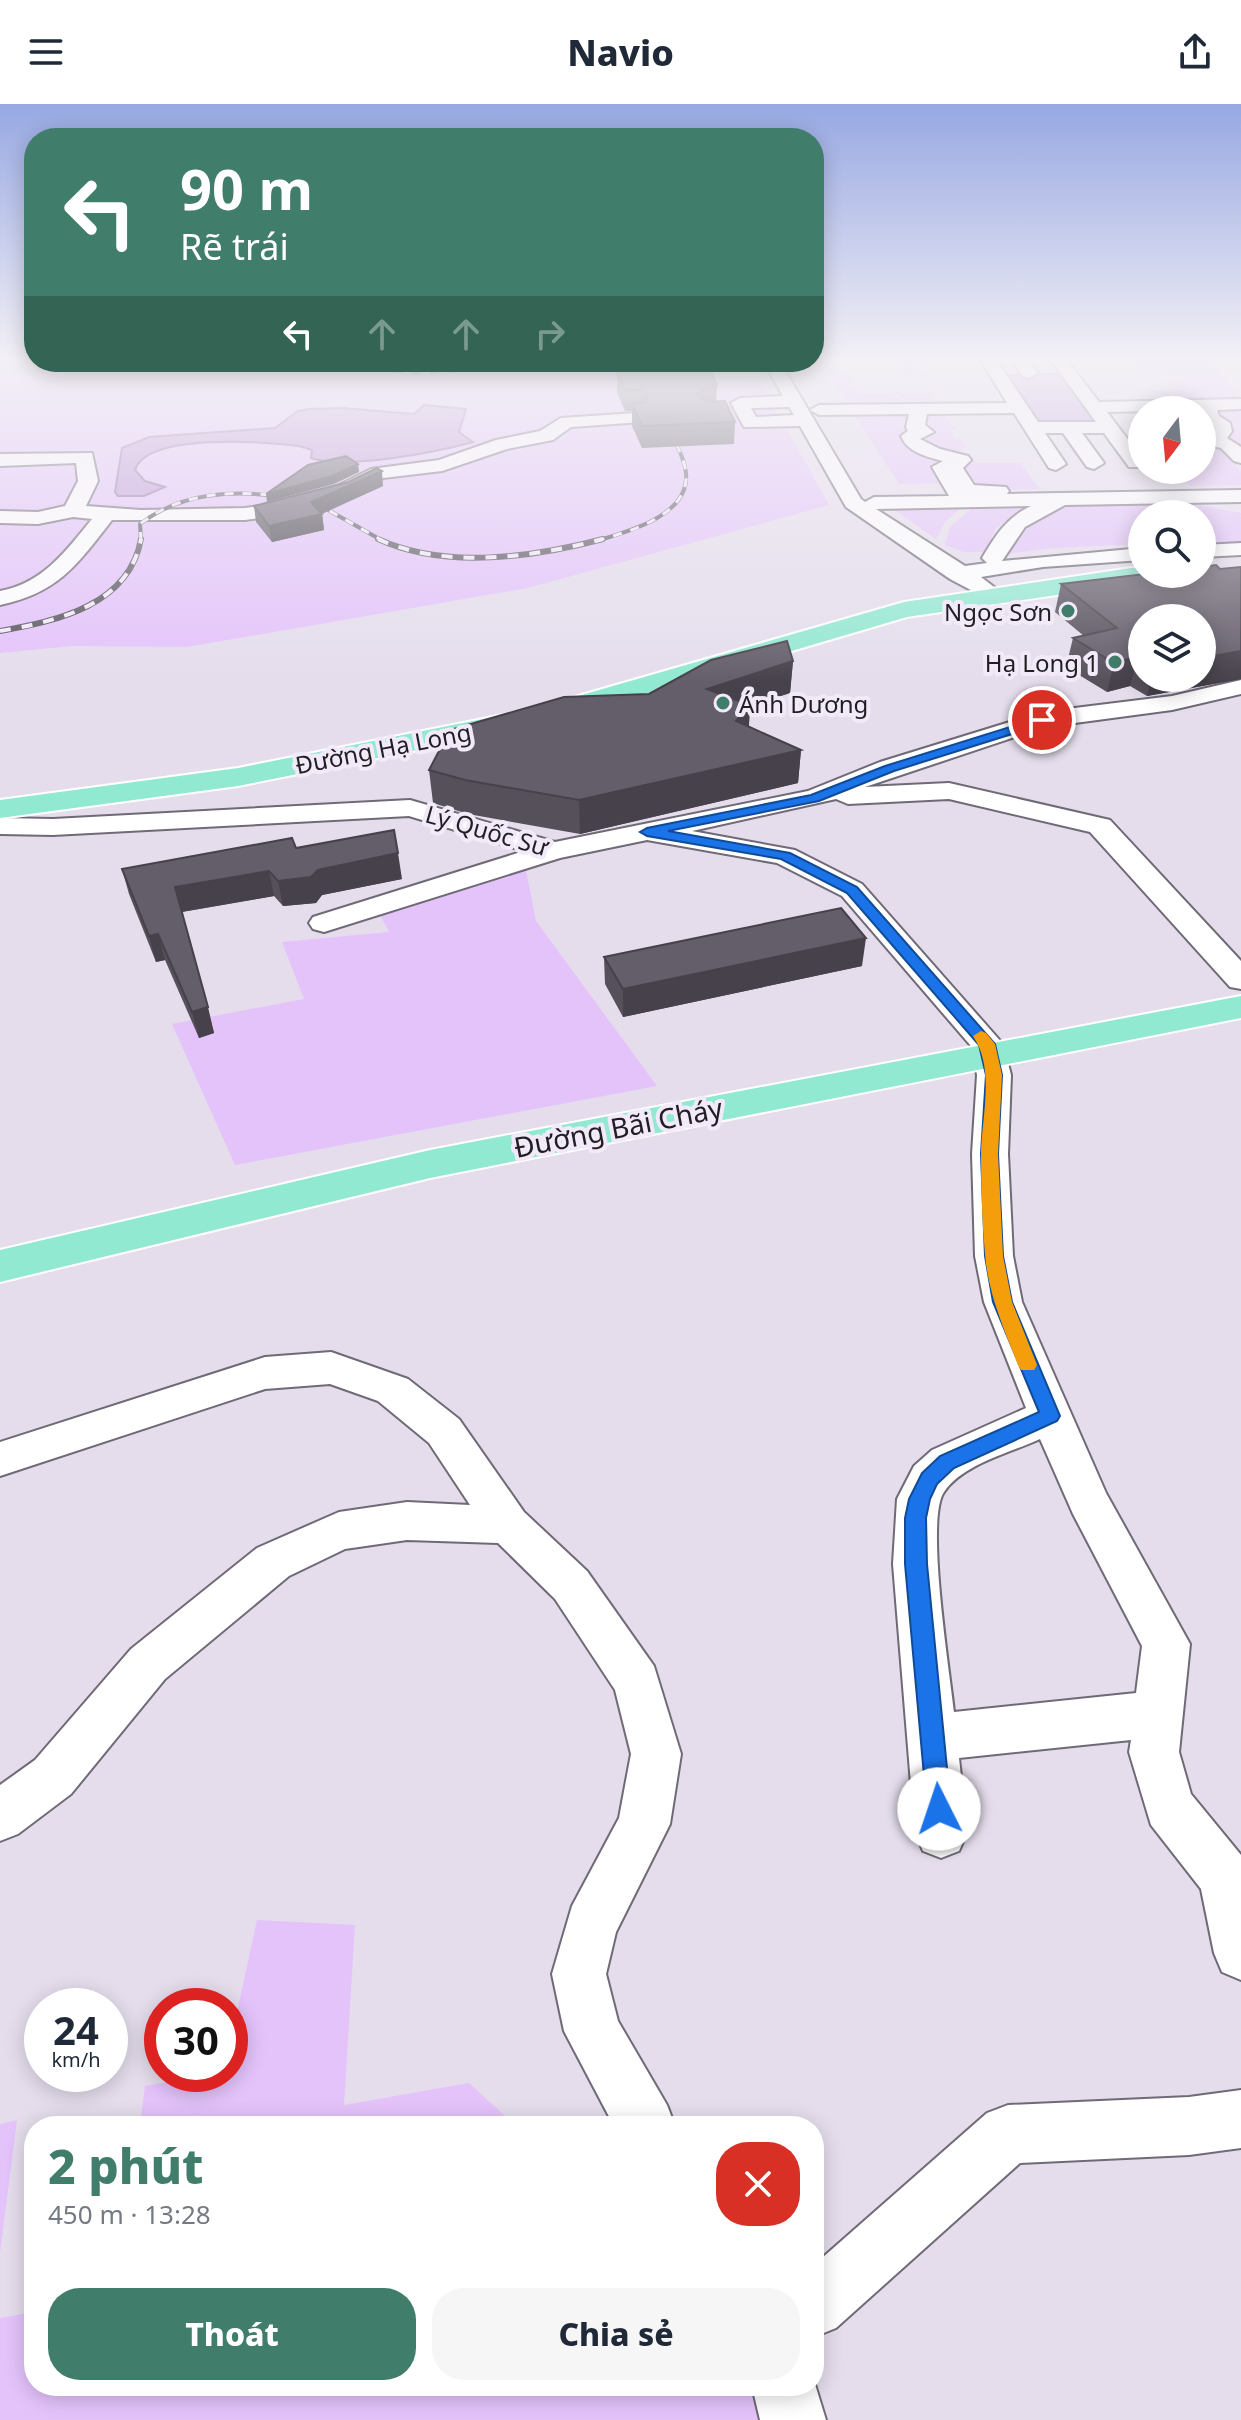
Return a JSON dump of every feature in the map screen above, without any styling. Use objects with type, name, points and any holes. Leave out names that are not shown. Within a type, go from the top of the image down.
[{"type":"main road","points":[[1216,573],[1241,572]]},
{"type":"main road","name":"Đường Hạ Long","points":[[0,809],[238,777],[538,717],[904,610],[1128,576]]},
{"type":"main road","name":"Đường Bãi Cháy","points":[[0,1266],[430,1164],[1241,1007]]},
{"type":"street","points":[[73,511],[88,481],[86,467]]},
{"type":"street","points":[[0,517],[38,518],[73,511],[187,516],[275,510],[342,491],[378,473],[425,467]]},
{"type":"street","points":[[837,467],[853,503],[995,596]]},
{"type":"street","points":[[943,467],[956,492],[961,492],[949,470],[955,470],[968,491],[1067,499]]},
{"type":"street","points":[[1030,495],[1024,488],[1142,492],[1195,484],[1201,492],[1241,496]]},
{"type":"street","points":[[1173,497],[1241,485]]},
{"type":"street","points":[[993,558],[1007,531],[1030,512],[1096,492]]},
{"type":"street","points":[[1142,492],[1241,509]]},
{"type":"street","points":[[874,503],[1030,495]]},
{"type":"street","points":[[0,598],[36,588],[53,579],[108,512]]},
{"type":"street","points":[[1216,550],[1241,549]]},
{"type":"street","points":[[958,574],[1043,561],[1128,555]]},
{"type":"street","name":"Lý Quốc Sư","points":[[0,826],[53,827],[410,808],[554,851],[815,798],[889,768],[1042,720],[1172,703],[1241,687]]},
{"type":"street","points":[[815,798],[949,791],[1100,826],[1241,980]]},
{"type":"street","points":[[647,832],[785,856],[852,890],[982,1038],[994,1075],[990,1154],[994,1256],[1003,1302],[1088,1501],[1166,1644],[1154,1752],[1169,1807],[1225,1877],[1241,1953]]},
{"type":"street","points":[[324,923],[554,851]]},
{"type":"street","points":[[0,1459],[265,1373],[331,1368],[393,1390],[444,1431],[508,1525],[571,1585],[637,1682],[656,1754],[644,1824],[591,1925],[579,1974],[592,2031],[640,2116]]},
{"type":"street","points":[[941,1833],[916,1564],[919,1499],[929,1479],[947,1462],[1050,1416]]},
{"type":"street","points":[[0,1816],[53,1777],[148,1664],[273,1562],[339,1531],[407,1521],[508,1525]]},
{"type":"street","points":[[933,1737],[1159,1714]]},
{"type":"street","points":[[824,2297],[1008,2134],[1189,2126],[1241,2119]]},
{"type":"street","points":[[787,2396],[793,2420]]},
{"type":"shaded area","points":[[0,467],[808,467],[829,505],[528,588],[187,647],[72,646],[0,653]]},
{"type":"shaded area","points":[[119,467],[137,467],[135,470],[145,481],[165,487],[144,496],[118,496],[115,492]]},
{"type":"shaded area","points":[[888,467],[1024,467],[1039,489],[969,490],[946,483],[899,484]]},
{"type":"shaded area","points":[[1216,467],[1237,467],[1241,471],[1241,485],[1188,484],[1216,484]]},
{"type":"shaded area","points":[[1128,502],[1128,545],[1004,554],[1014,534],[1028,522],[1073,506]]},
{"type":"shaded area","points":[[963,506],[945,522],[936,539],[890,507]]},
{"type":"shaded area","points":[[975,506],[1023,506],[1024,509],[995,529],[987,552],[964,552],[945,545],[950,527]]},
{"type":"shaded area","points":[[1216,508],[1241,513],[1241,542],[1216,542]]},
{"type":"shaded area","points":[[526,870],[536,921],[657,1086],[235,1165],[172,1024],[304,999],[282,942],[389,932],[380,915]]},
{"type":"shaded area","points":[[257,1920],[355,1925],[344,2105],[469,2083],[505,2116],[141,2116],[144,2092],[248,2092],[248,1988],[242,1988]]},
{"type":"shaded area","points":[[17,2120],[0,2253],[0,2124]]},
{"type":"shaded area","points":[[24,2314],[24,2396],[756,2396],[760,2420],[0,2420],[0,2318]]},
{"type":"building","points":[[305,467],[352,467],[333,476],[266,494]]},
{"type":"building","points":[[377,468],[382,471],[311,502],[322,514],[269,526],[254,506],[348,482]]},
{"type":"building","points":[[1216,565],[1220,569],[1241,567],[1241,651],[1216,655],[1216,604],[1128,604],[1128,659],[1114,663],[1073,638],[1117,628],[1061,584],[1128,576],[1128,588],[1216,588]]},
{"type":"building","points":[[787,641],[793,661],[707,689],[750,705],[736,721],[801,750],[579,800],[465,780],[429,770],[450,730],[564,697],[649,694],[711,660]]},
{"type":"building","points":[[394,830],[398,853],[318,870],[311,877],[278,881],[269,871],[175,887],[208,1007],[192,1012],[158,934],[149,936],[122,869],[292,838],[296,848]]},
{"type":"building","points":[[841,908],[866,938],[623,989],[604,957]]},
{"type":"railway","points":[[603,539],[639,527],[667,511],[685,488],[684,467]]},
{"type":"railway","points":[[141,539],[140,524],[157,513],[192,499],[229,494],[287,497]]},
{"type":"railway","points":[[314,502],[383,541]]},
{"type":"railway","points":[[0,631],[45,622],[88,606],[122,580],[134,561],[141,539]]},
{"type":"railway","points":[[378,539],[383,541]]},
{"type":"railway","points":[[383,541],[432,555],[490,557],[549,551],[603,539]]},
{"type":"railway","points":[[596,541],[603,539]]},
{"type":"slow traffic","points":[[981,1036],[987,1044],[994,1075],[990,1154],[994,1256],[1003,1302],[1028,1365]]},
{"type":"place","name":"Ngọc Sơn","points":[[1068,611]]},
{"type":"place","name":"Hạ Long 1","points":[[1115,662]]},
{"type":"place","name":"Ánh Dương","points":[[723,703]]},
{"type":"route","points":[[939,1809],[916,1564],[919,1499],[929,1479],[947,1462],[1050,1416],[1003,1302],[994,1256],[990,1154],[994,1075],[987,1044],[852,890],[785,856],[647,832],[815,798],[889,768],[1042,720]]}]
